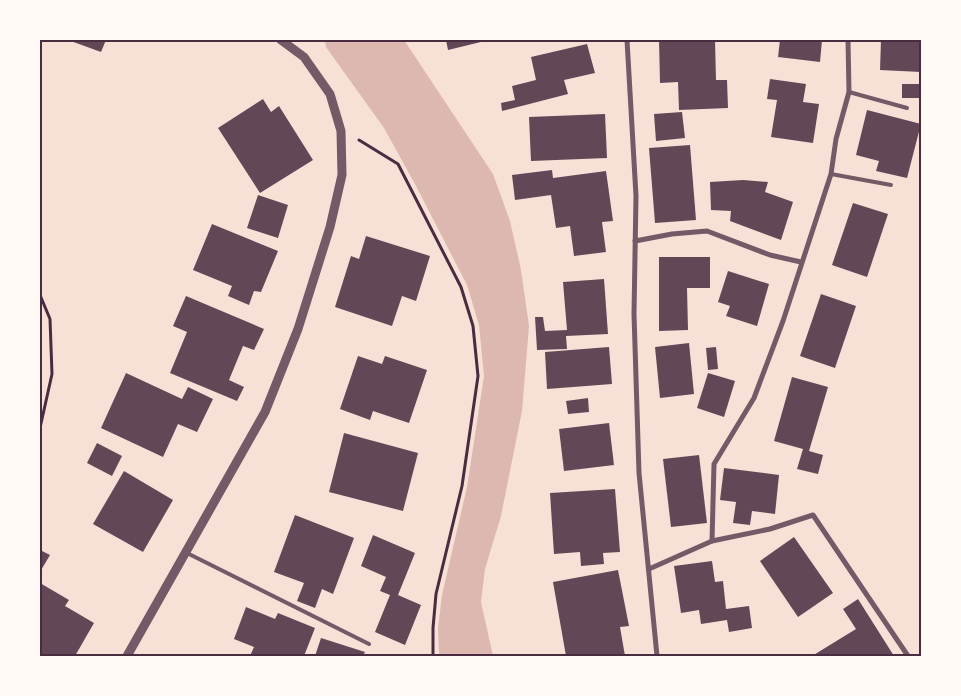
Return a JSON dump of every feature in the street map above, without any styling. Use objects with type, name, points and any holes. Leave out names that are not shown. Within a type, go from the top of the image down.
[{"type":"street","points":[[127,656],[187,553],[265,412],[298,329],[328,236],[342,175],[341,131],[330,94],[304,57],[281,40]]},
{"type":"street","points":[[627,40],[636,196],[639,473],[657,656]]},
{"type":"street","points":[[712,542],[714,464],[754,398],[782,321],[830,174],[836,139],[849,92],[848,40]]},
{"type":"street","points":[[635,242],[672,234],[707,230],[770,255],[800,262]]},
{"type":"street","points":[[649,569],[712,542],[770,529],[814,515],[908,656]]},
{"type":"lane","points":[[849,92],[907,108]]},
{"type":"lane","points":[[830,174],[890,185]]},
{"type":"lane","points":[[187,553],[368,644]]},
{"type":"path","points":[[341,131],[398,164],[462,287],[473,326],[478,376],[462,486],[436,594],[432,628],[434,656]]},
{"type":"path","points":[[40,295],[50,319],[52,374],[40,428]]},
{"type":"shaded area","points":[[325,40],[404,40],[493,174],[510,221],[521,270],[529,326],[522,411],[501,516],[485,569],[481,602],[493,656],[439,656],[438,628],[442,595],[467,487],[484,376],[479,325],[467,285],[416,186],[384,128],[326,47]]},
{"type":"building","points":[[68,40],[106,40],[101,52]]},
{"type":"building","points":[[446,40],[485,40],[485,41],[448,50]]},
{"type":"building","points":[[659,40],[715,40],[716,80],[727,80],[728,108],[679,110],[678,82],[660,83]]},
{"type":"building","points":[[780,40],[822,40],[820,62],[778,57]]},
{"type":"building","points":[[881,40],[921,40],[921,72],[880,70]]},
{"type":"building","points":[[587,44],[595,73],[564,80],[568,94],[502,111],[501,103],[515,100],[512,86],[536,80],[531,57]]},
{"type":"building","points":[[770,79],[806,84],[803,102],[819,104],[813,143],[771,137],[777,100],[767,99]]},
{"type":"building","points":[[902,84],[921,84],[921,98],[902,98]]},
{"type":"building","points":[[263,99],[271,112],[279,106],[313,160],[260,193],[218,128]]},
{"type":"building","points":[[867,110],[921,124],[907,178],[876,171],[879,161],[856,155]]},
{"type":"building","points":[[682,112],[685,138],[656,141],[654,114]]},
{"type":"building","points":[[605,114],[607,158],[531,161],[529,117]]},
{"type":"building","points":[[690,145],[696,220],[655,223],[649,148]]},
{"type":"building","points":[[552,170],[553,178],[606,171],[613,221],[602,222],[606,252],[574,256],[570,226],[556,228],[551,195],[515,200],[512,175]]},
{"type":"building","points":[[743,180],[768,182],[765,192],[793,202],[781,240],[730,221],[731,211],[711,210],[710,182]]},
{"type":"building","points":[[258,195],[288,205],[278,238],[247,228]]},
{"type":"building","points":[[853,203],[888,214],[867,277],[832,265]]},
{"type":"building","points":[[212,224],[278,251],[261,292],[254,291],[249,305],[228,296],[232,286],[193,270]]},
{"type":"building","points":[[366,236],[430,256],[416,301],[402,296],[392,326],[335,307],[351,256],[359,259]]},
{"type":"building","points":[[659,257],[710,257],[710,288],[687,288],[688,330],[659,331]]},
{"type":"building","points":[[728,271],[769,284],[757,326],[726,316],[730,306],[718,302]]},
{"type":"building","points":[[604,279],[608,334],[566,336],[567,349],[537,350],[535,317],[543,317],[545,331],[567,330],[563,282]]},
{"type":"building","points":[[821,294],[856,306],[835,368],[800,356]]},
{"type":"building","points":[[186,296],[264,329],[254,350],[243,346],[229,380],[244,387],[237,401],[170,373],[187,332],[173,326]]},
{"type":"building","points":[[689,343],[694,394],[660,398],[655,347]]},
{"type":"building","points":[[609,347],[612,384],[547,389],[545,352]]},
{"type":"building","points":[[716,347],[718,369],[708,370],[706,348]]},
{"type":"building","points":[[358,356],[382,364],[385,356],[427,370],[409,423],[373,411],[370,420],[340,409]]},
{"type":"building","points":[[126,373],[182,399],[188,387],[213,399],[197,432],[178,424],[163,457],[101,428]]},
{"type":"building","points":[[708,373],[735,381],[724,417],[697,408]]},
{"type":"building","points":[[792,377],[828,387],[809,451],[823,455],[818,474],[797,469],[803,449],[774,441]]},
{"type":"building","points":[[588,398],[589,412],[568,414],[566,401]]},
{"type":"building","points":[[609,423],[614,465],[564,471],[559,429]]},
{"type":"building","points":[[344,433],[418,453],[403,511],[329,492]]},
{"type":"building","points":[[97,443],[122,456],[112,476],[87,463]]},
{"type":"building","points":[[699,455],[707,523],[671,527],[663,459]]},
{"type":"building","points":[[724,468],[779,475],[775,514],[752,511],[750,525],[733,523],[736,502],[720,500]]},
{"type":"building","points":[[124,471],[173,500],[143,552],[93,524]]},
{"type":"building","points":[[615,489],[620,552],[603,553],[604,564],[581,566],[580,552],[554,554],[550,493]]},
{"type":"building","points":[[295,515],[354,538],[333,594],[322,589],[315,608],[297,601],[304,583],[274,572]]},
{"type":"building","points":[[373,535],[415,553],[398,595],[421,605],[405,645],[375,632],[390,595],[380,591],[386,577],[361,566]]},
{"type":"building","points":[[794,537],[833,593],[798,617],[760,561]]},
{"type":"building","points":[[40,550],[50,555],[40,572]]},
{"type":"building","points":[[712,561],[715,582],[723,581],[726,609],[749,606],[752,628],[729,632],[727,620],[701,624],[699,610],[681,613],[674,566]]},
{"type":"building","points":[[618,570],[629,626],[620,627],[625,656],[566,656],[553,582]]},
{"type":"building","points":[[40,583],[69,600],[65,606],[94,623],[75,656],[44,656],[40,654]]},
{"type":"building","points":[[858,599],[894,656],[812,656],[856,629],[843,609]]},
{"type":"building","points":[[246,607],[275,619],[278,613],[315,628],[304,656],[250,656],[254,647],[234,639]]},
{"type":"building","points":[[321,638],[365,652],[363,656],[315,656]]}]
